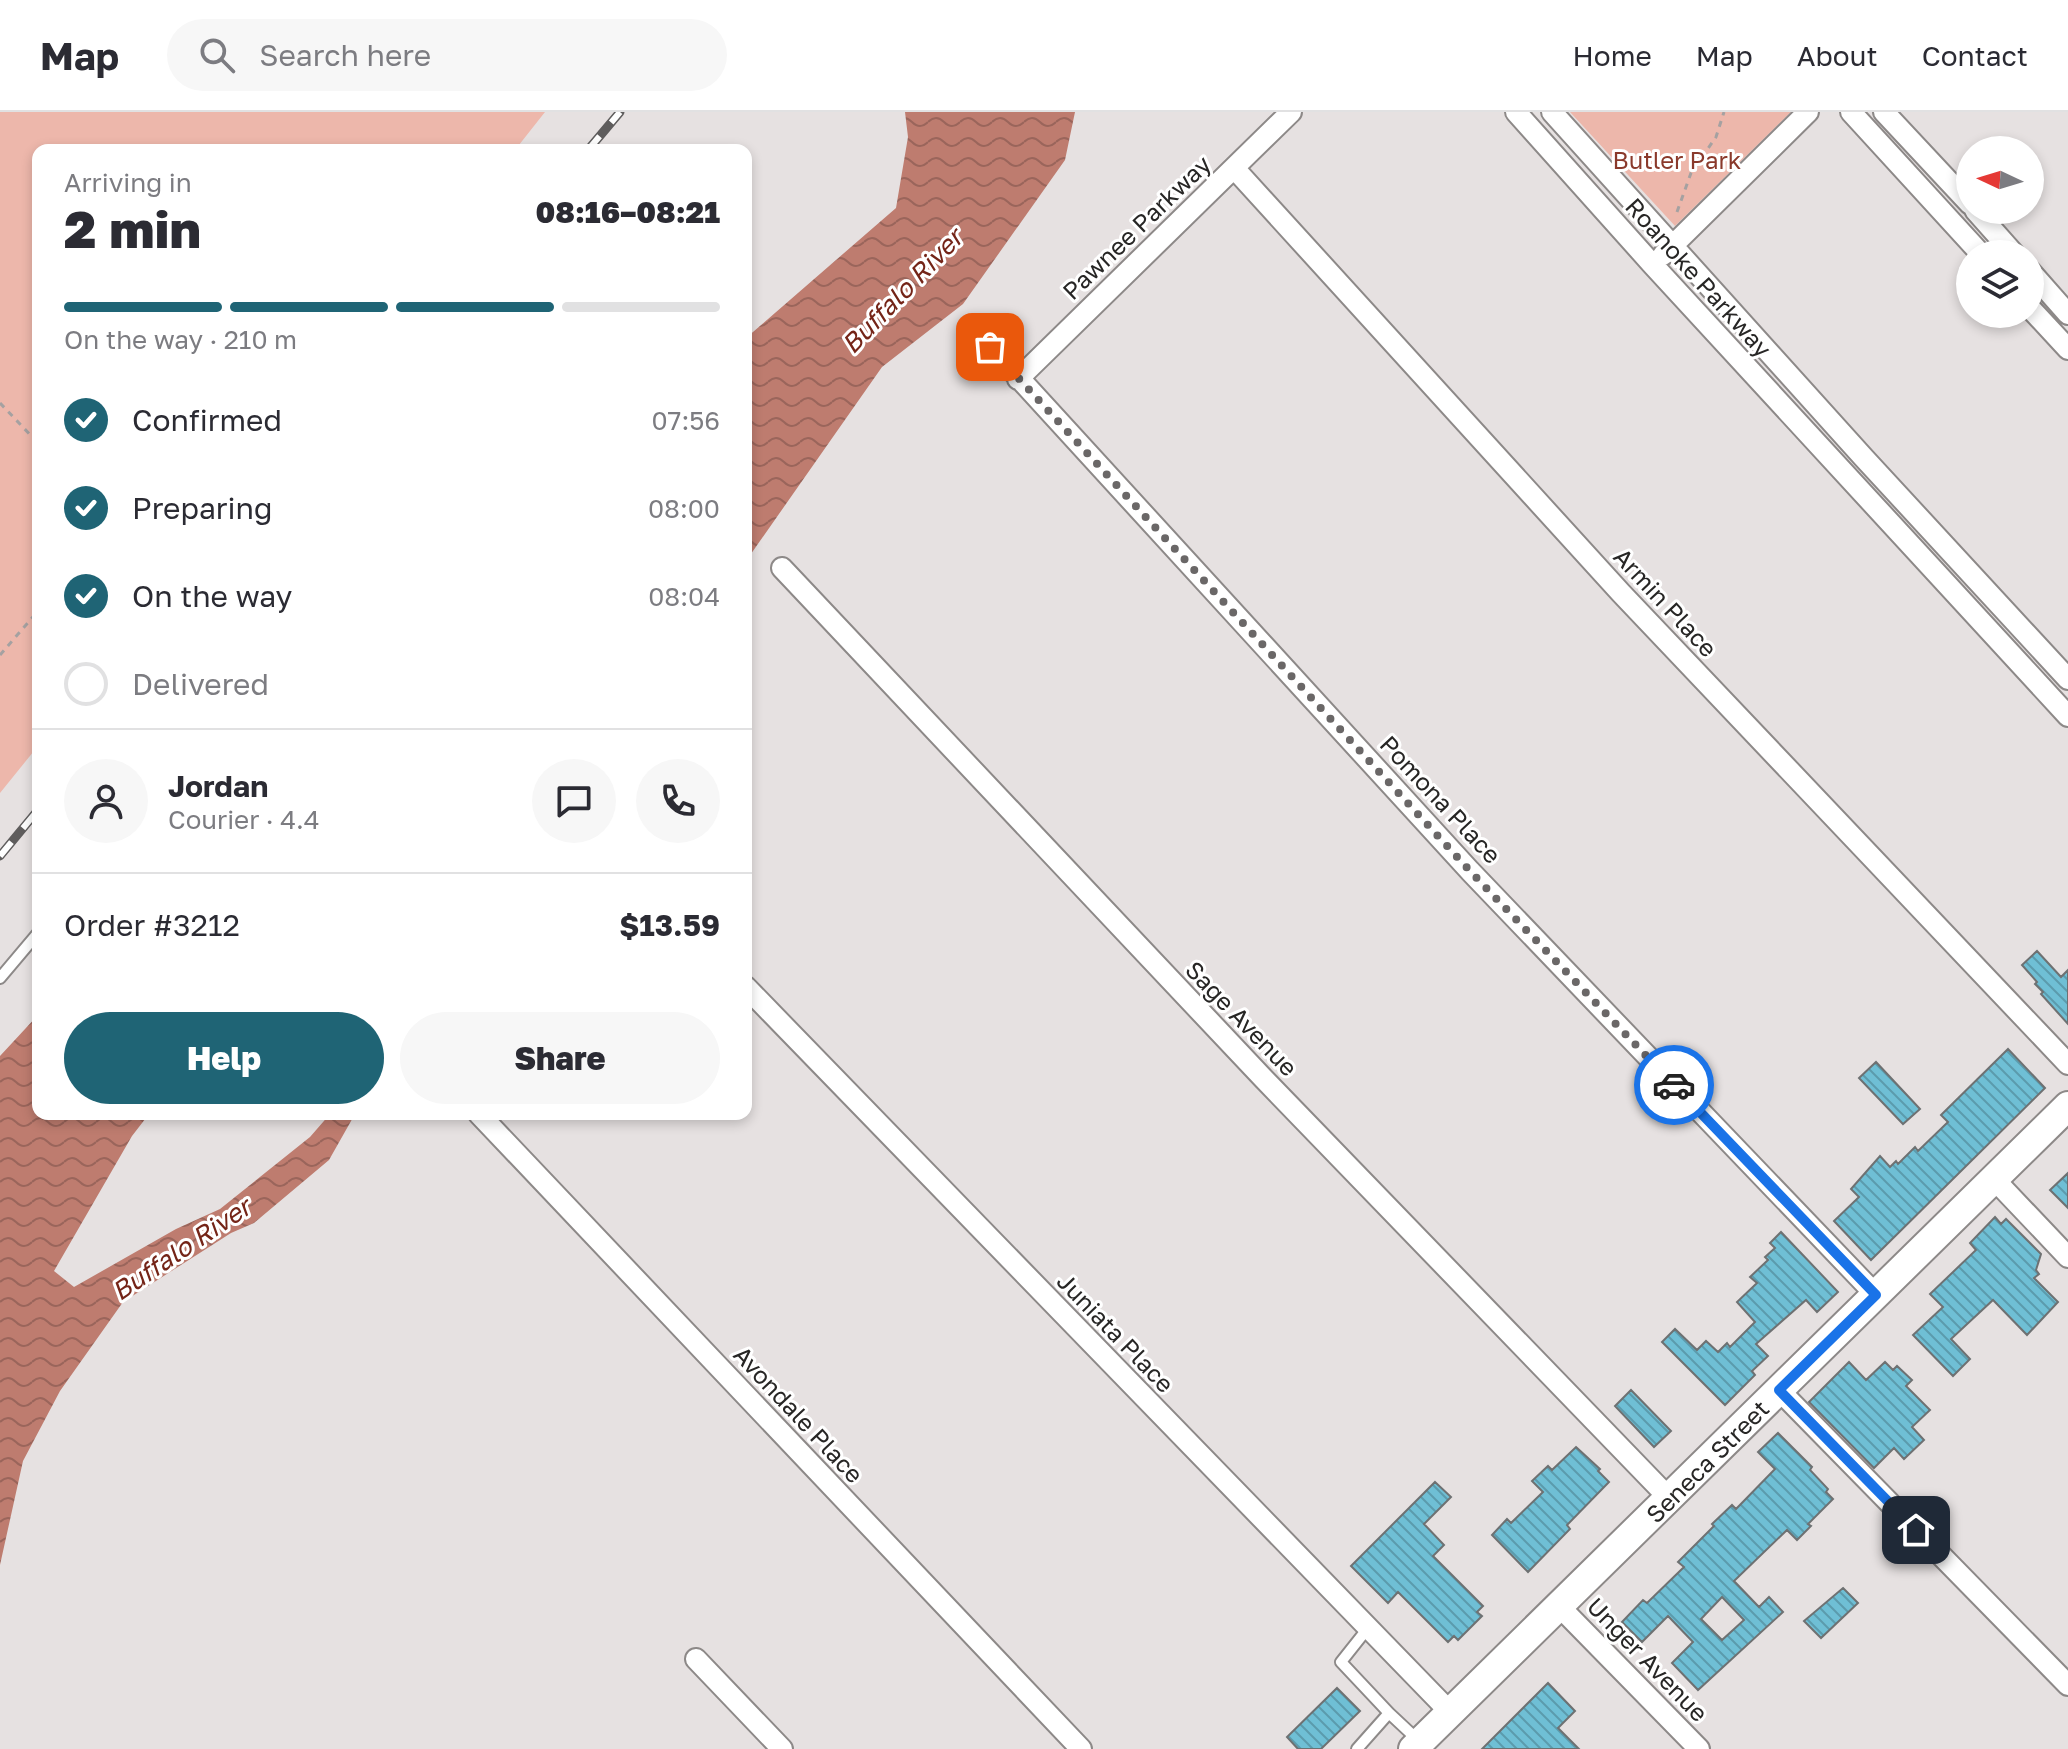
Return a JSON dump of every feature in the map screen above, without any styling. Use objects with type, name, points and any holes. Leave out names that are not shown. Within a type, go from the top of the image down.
[{"type":"main road","name":"Seneca Street","points":[[1416,1746],[2068,1106]]},
{"type":"street","name":"Pawnee Parkway","points":[[1018,379],[1291,112]]},
{"type":"street","name":"Roanoke Parkway","points":[[1516,112],[2068,716]]},
{"type":"street","name":"Roanoke Parkway","points":[[1552,112],[2068,679]]},
{"type":"street","points":[[1652,264],[1808,112]]},
{"type":"street","points":[[1851,112],[1968,240]]},
{"type":"street","points":[[1884,112],[1956,189]]},
{"type":"street","name":"Armin Place","points":[[1234,168],[1621,593],[2068,1064]]},
{"type":"street","points":[[1987,224],[2002,240]]},
{"type":"street","points":[[2044,292],[2068,314]]},
{"type":"street","points":[[2044,323],[2068,349]]},
{"type":"street","name":"Pomona Place","points":[[976,331],[1470,871],[1876,1295]]},
{"type":"street","points":[[1846,475],[1864,458]]},
{"type":"street","name":"Sage Avenue","points":[[782,568],[1263,1078],[1669,1498]]},
{"type":"street","points":[[2021,666],[2041,650]]},
{"type":"street","name":"Juniata Place","points":[[752,993],[1450,1712]]},
{"type":"street","name":"Avondale Place","points":[[485,1120],[1081,1749]]},
{"type":"street","points":[[1994,1179],[2068,1257]]},
{"type":"street","points":[[1779,1390],[2068,1685]]},
{"type":"street","name":"Unger Avenue","points":[[1559,1606],[1699,1749]]},
{"type":"street","points":[[696,1659],[782,1749]]},
{"type":"lane","points":[[0,978],[32,940]]},
{"type":"lane","points":[[1368,1628],[1341,1662],[1416,1746]]},
{"type":"lane","points":[[1357,1749],[1389,1713]]},
{"type":"path","points":[[1687,230],[1676,217],[1679,201],[1691,173],[1716,137],[1724,112]]},
{"type":"path","points":[[0,403],[32,437]]},
{"type":"path","points":[[0,655],[32,618]]},
{"type":"green space","points":[[0,112],[545,112],[520,144],[32,144],[32,753],[0,793]]},
{"type":"green space","name":"Butler Park","points":[[1570,112],[1791,112],[1675,226]]},
{"type":"water","name":"Buffalo River","points":[[905,112],[1075,112],[1065,160],[963,304],[882,367],[752,552],[752,333],[896,208],[908,137]]},
{"type":"water","name":"Buffalo River","points":[[32,1021],[32,1120],[144,1120],[54,1271],[74,1287],[176,1229],[220,1209],[310,1137],[325,1120],[352,1120],[329,1160],[254,1223],[231,1233],[123,1302],[60,1391],[23,1461],[0,1565],[0,1056]]},
{"type":"building","points":[[2037,951],[2061,977],[2068,970],[2068,1024],[2041,994],[2043,992],[2035,984],[2037,982],[2022,965]]},
{"type":"building","points":[[2008,1049],[2045,1088],[1871,1260],[1834,1221],[1859,1197],[1851,1189],[1880,1156],[1890,1167],[1896,1161],[1898,1164],[1915,1147],[1918,1151],[1948,1122],[1941,1115]]},
{"type":"building","points":[[1876,1062],[1920,1109],[1903,1124],[1859,1078]]},
{"type":"building","points":[[2068,1173],[2068,1208],[2050,1190]]},
{"type":"building","points":[[1995,1217],[2001,1224],[2006,1219],[2041,1254],[2036,1270],[2039,1274],[2034,1278],[2058,1302],[2027,1335],[1993,1300],[1951,1339],[1970,1359],[1953,1376],[1913,1335],[1943,1307],[1930,1294],[1976,1250],[1970,1243]]},
{"type":"building","points":[[1781,1232],[1838,1292],[1817,1312],[1806,1300],[1756,1344],[1768,1356],[1752,1371],[1755,1375],[1725,1405],[1662,1342],[1675,1329],[1697,1350],[1706,1341],[1718,1352],[1727,1343],[1730,1347],[1755,1322],[1737,1302],[1757,1283],[1750,1277],[1768,1260],[1765,1257],[1775,1248],[1770,1243]]},
{"type":"building","points":[[1849,1362],[1866,1380],[1885,1362],[1893,1370],[1897,1366],[1912,1380],[1906,1386],[1930,1410],[1912,1427],[1924,1440],[1904,1459],[1894,1448],[1874,1468],[1809,1402]]},
{"type":"building","points":[[1631,1390],[1671,1431],[1654,1447],[1615,1406]]},
{"type":"building","points":[[1778,1433],[1812,1467],[1810,1470],[1833,1499],[1797,1540],[1787,1530],[1734,1581],[1759,1607],[1769,1597],[1783,1612],[1698,1690],[1672,1663],[1693,1642],[1668,1616],[1642,1642],[1622,1622],[1643,1600],[1647,1603],[1684,1567],[1678,1562],[1714,1526],[1712,1524],[1732,1505],[1736,1509],[1775,1469],[1758,1452]],"holes":[[[1722,1597],[1744,1620],[1722,1640],[1701,1619]]]},
{"type":"building","points":[[1576,1447],[1609,1482],[1567,1525],[1570,1529],[1528,1572],[1492,1535],[1507,1519],[1511,1523],[1543,1492],[1532,1481],[1548,1466],[1552,1470]]},
{"type":"building","points":[[1435,1482],[1451,1497],[1424,1524],[1444,1545],[1433,1556],[1483,1606],[1477,1612],[1482,1616],[1458,1640],[1454,1636],[1448,1642],[1398,1592],[1388,1603],[1351,1566]]},
{"type":"building","points":[[1843,1588],[1858,1603],[1821,1638],[1804,1621]]},
{"type":"building","points":[[1548,1683],[1575,1711],[1558,1728],[1579,1749],[1482,1749]]},
{"type":"building","points":[[1337,1688],[1360,1711],[1321,1749],[1298,1749],[1287,1737]]},
{"type":"railway","points":[[593,144],[620,112]]},
{"type":"railway","points":[[0,856],[32,817]]},
{"type":"way so far","points":[[990,347],[1470,871],[1674,1085]]},
{"type":"route","points":[[1674,1085],[1876,1295],[1779,1390],[1916,1530]]}]
